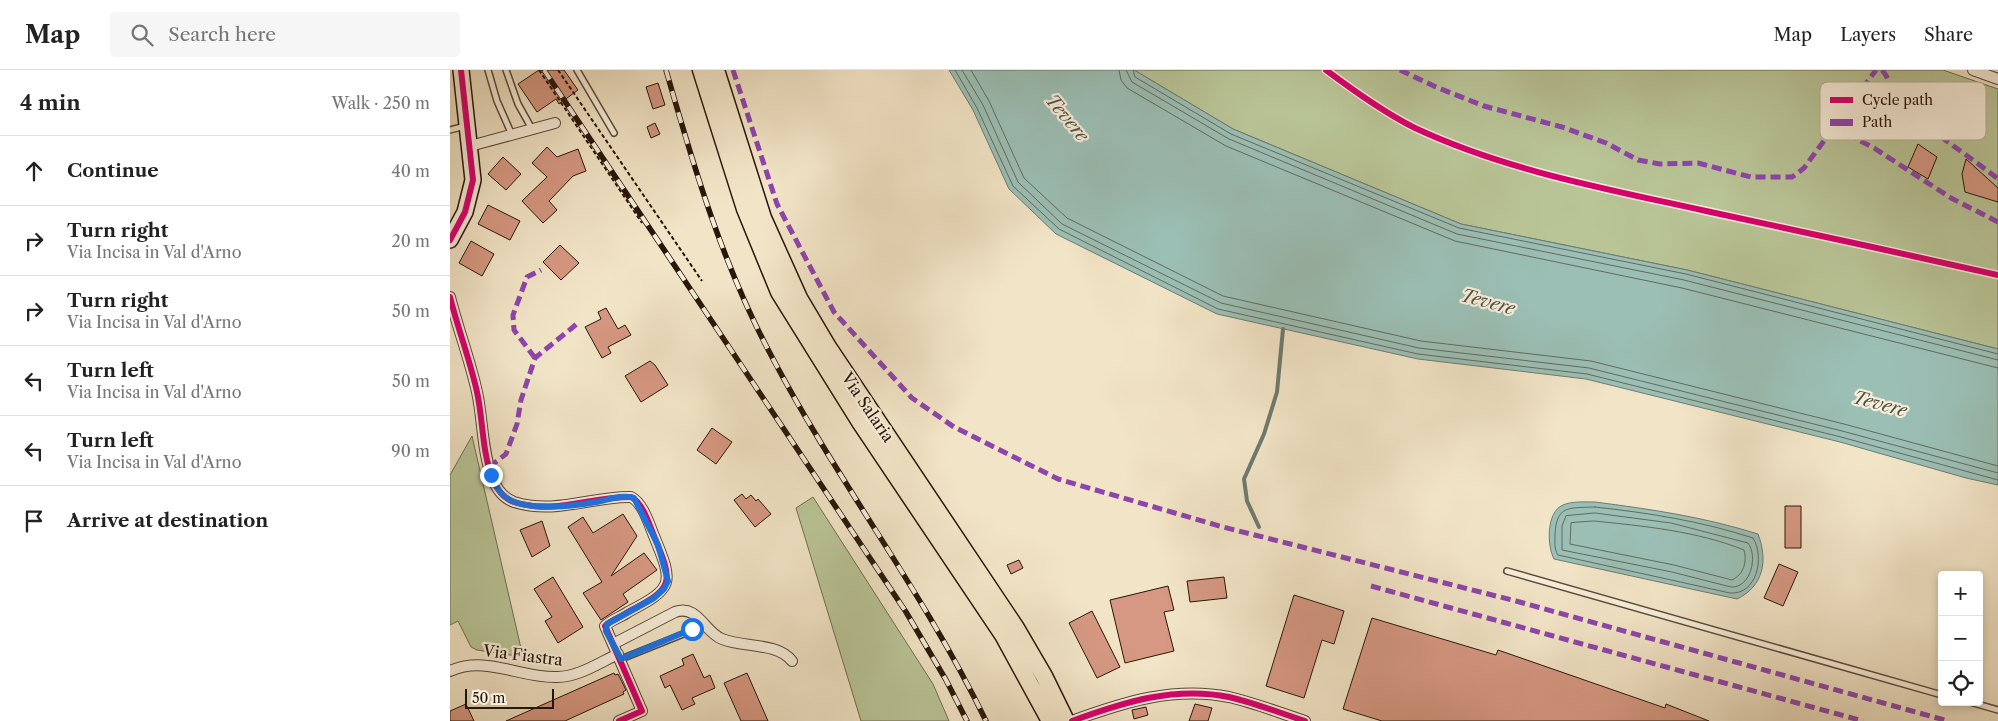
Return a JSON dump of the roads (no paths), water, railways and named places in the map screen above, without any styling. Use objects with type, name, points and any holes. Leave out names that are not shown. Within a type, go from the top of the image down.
[{"type":"main road","name":"Via Salaria","points":[[701,70],[745,209],[779,292],[860,422],[1003,635],[1050,721]]},
{"type":"main road","name":"Via Salaria","points":[[716,70],[763,218],[799,298],[828,347],[1016,628],[1044,676],[1066,721]]},
{"type":"street","points":[[450,240],[466,212],[472,192],[473,169],[460,70]]},
{"type":"street","points":[[1973,70],[1998,79]]},
{"type":"street","points":[[470,146],[555,124]]},
{"type":"street","points":[[450,297],[475,382],[489,467],[495,484],[502,495],[514,502],[560,506],[631,497],[638,502],[652,531],[668,575],[667,584],[654,598],[607,624],[606,631],[620,657],[642,711],[618,721]]},
{"type":"street","points":[[613,644],[677,611],[689,610],[721,639],[781,652],[792,661]]},
{"type":"street","name":"Via Fiastra","points":[[450,671],[467,665],[480,664],[542,676],[566,676],[620,657]]},
{"type":"street","points":[[1072,721],[1132,701],[1168,694],[1187,693],[1235,699],[1305,721]]},
{"type":"lane","points":[[488,70],[497,102],[512,135]]},
{"type":"lane","points":[[506,70],[518,104],[533,129]]},
{"type":"lane","points":[[577,70],[614,133]]},
{"type":"lane","points":[[450,130],[468,125]]},
{"type":"lane","points":[[1507,572],[1850,671],[1938,694]]},
{"type":"lane","points":[[620,657],[688,632],[700,620]]},
{"type":"lane","points":[[1983,706],[1998,710]]},
{"type":"water","name":"Tevere","points":[[949,70],[1134,70],[1233,129],[1461,224],[1687,270],[1998,349],[1998,485],[1966,478],[1840,442],[1586,379],[1418,359],[1217,314],[1056,234],[1009,189],[973,110]]},
{"type":"water","points":[[1595,502],[1677,514],[1758,534],[1763,553],[1763,563],[1758,580],[1746,594],[1737,599],[1554,559],[1549,538],[1551,522],[1557,509],[1570,503]]},
{"type":"waterway","points":[[1259,527],[1247,501],[1244,479],[1264,434],[1277,392],[1283,329]]},
{"type":"railway","points":[[544,70],[906,612],[946,680],[967,721]]},
{"type":"railway","points":[[666,70],[711,216],[724,252],[755,323],[797,403],[936,628],[986,721]]}]
